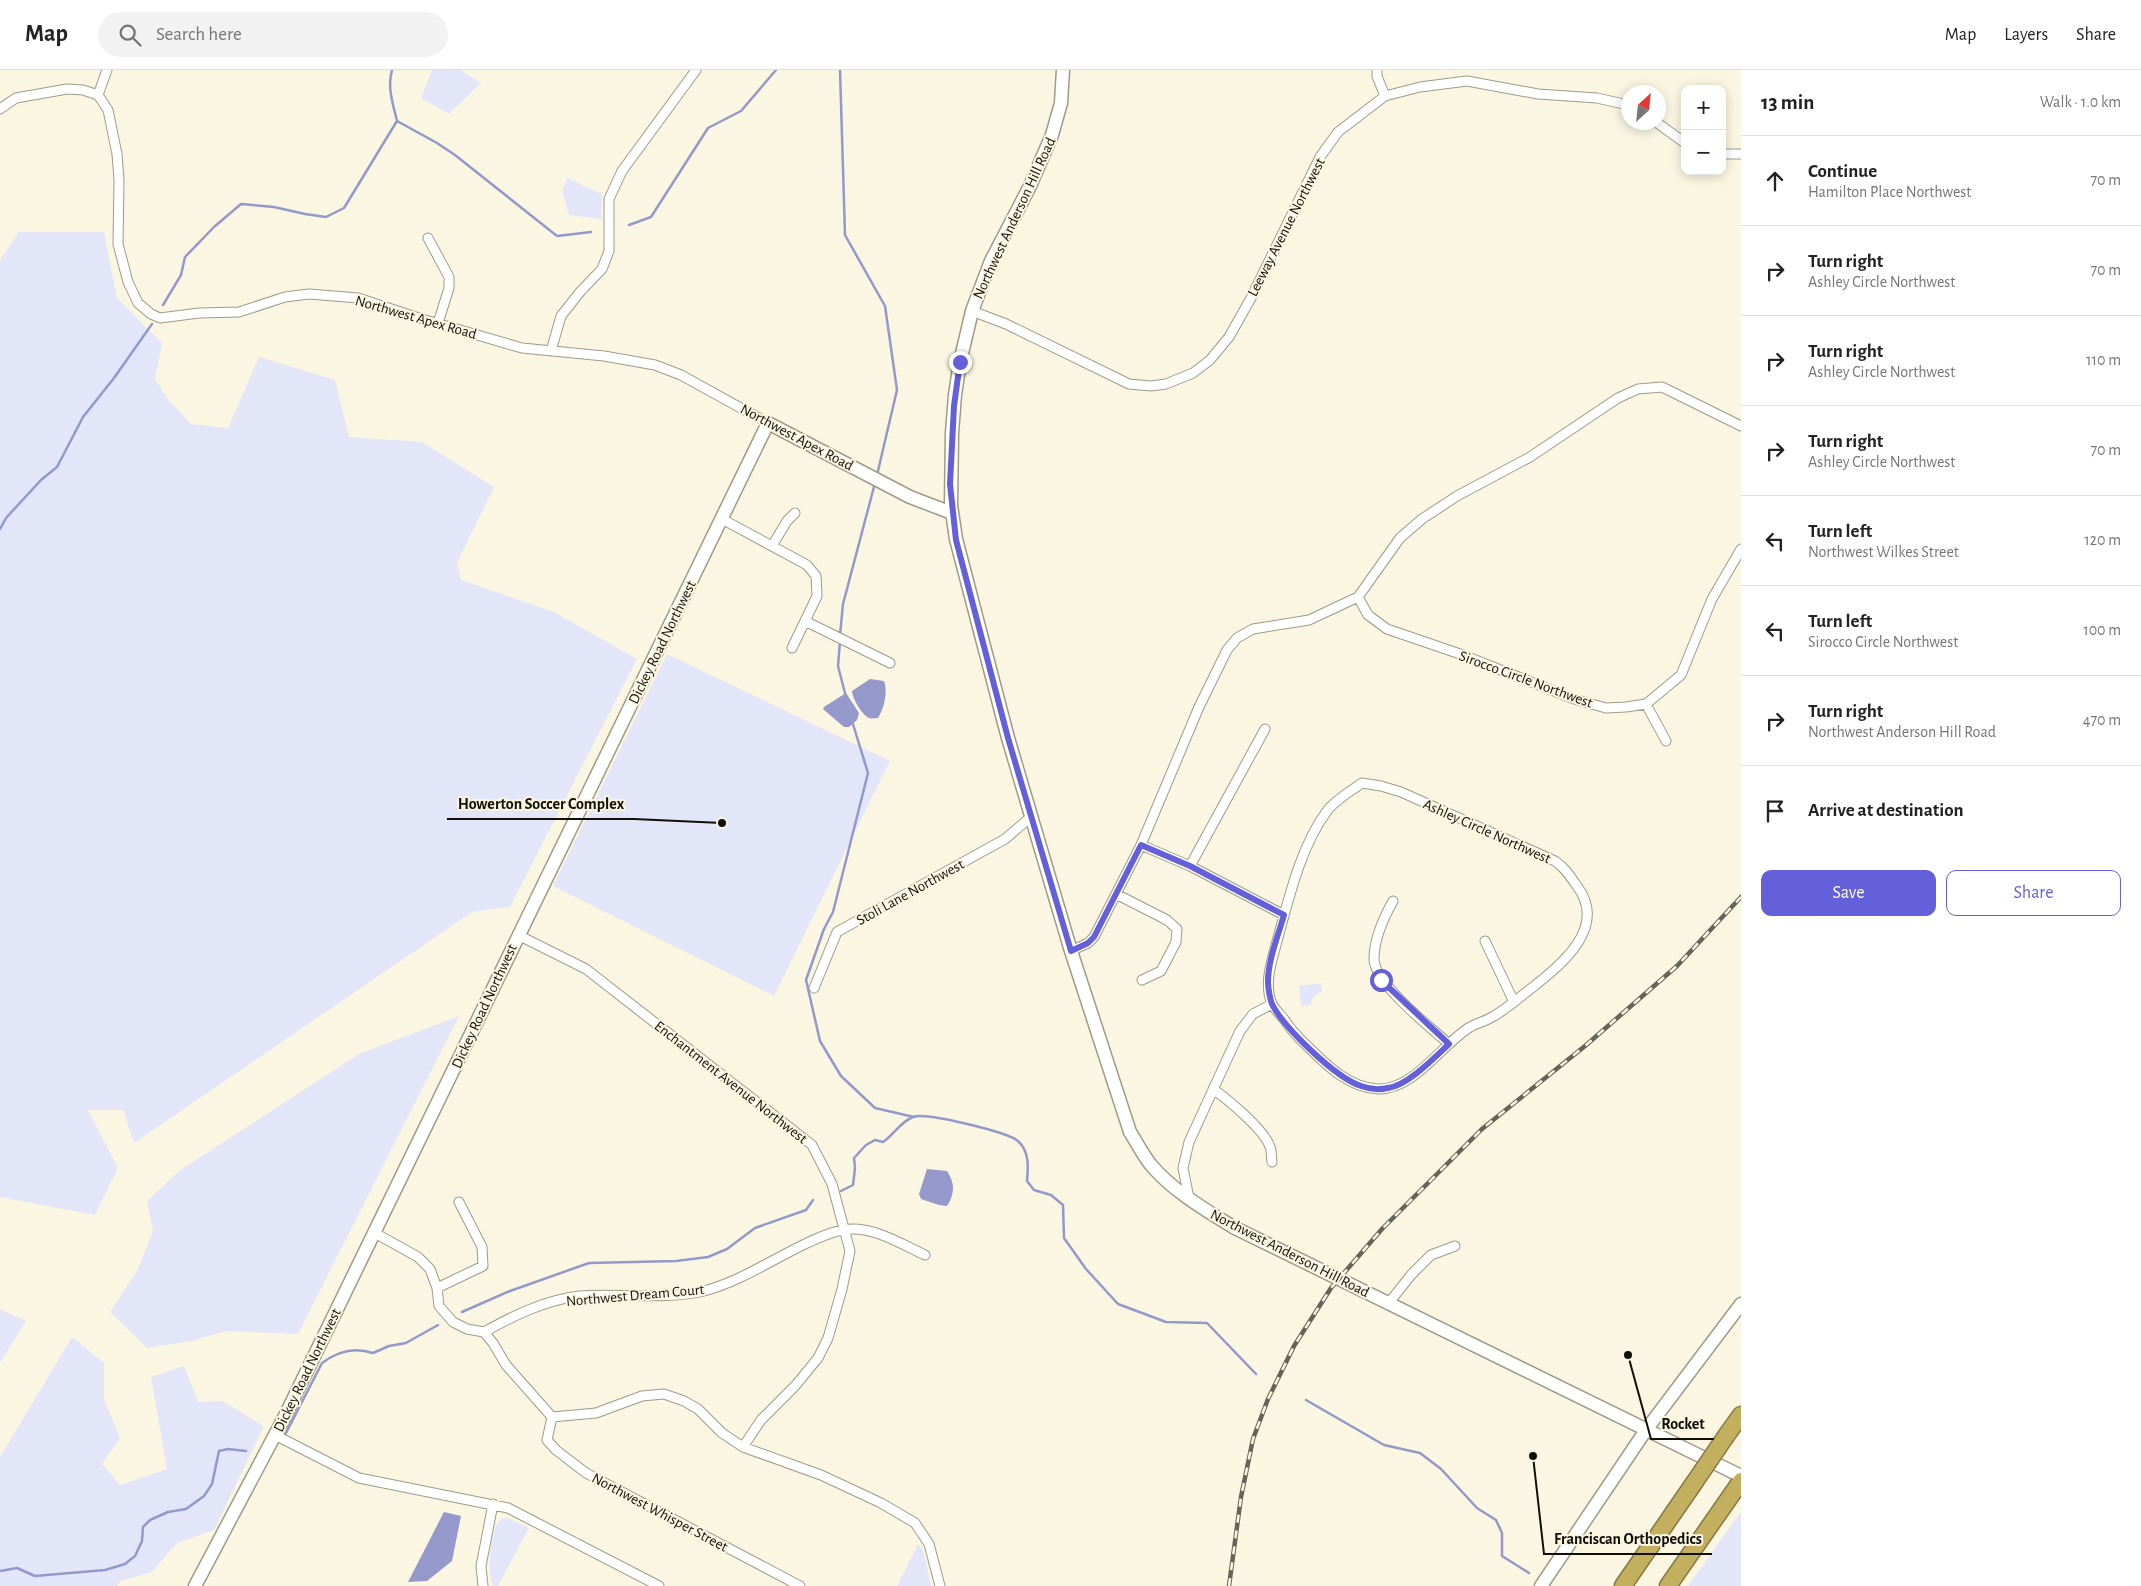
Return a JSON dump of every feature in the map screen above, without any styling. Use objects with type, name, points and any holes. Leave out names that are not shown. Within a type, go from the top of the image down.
[{"type":"highway","points":[[1623,1586],[1741,1415]]},
{"type":"highway","points":[[1668,1586],[1741,1481]]},
{"type":"street","points":[[0,109],[16,98],[67,89],[83,90],[98,95],[107,70]]},
{"type":"street","points":[[551,351],[562,316],[580,292],[602,269],[609,252],[609,200],[622,171],[696,70]]},
{"type":"street","name":"Northwest Anderson Hill Road","points":[[1063,70],[1061,103],[1052,135],[1030,186],[991,262],[972,311],[960,362],[955,395],[950,484],[956,540],[1008,738],[1071,951],[1130,1132],[1152,1165],[1189,1198],[1233,1227],[1741,1476]]},
{"type":"street","points":[[1377,70],[1377,76],[1384,96]]},
{"type":"street","name":"Leeway Avenue Northwest","points":[[972,311],[1006,324],[1129,384],[1151,386],[1166,384],[1193,373],[1210,360],[1229,338],[1251,298],[1320,157],[1338,132],[1384,96],[1420,86],[1468,81],[1538,94],[1597,98],[1621,103]]},
{"type":"street","name":"Northwest Apex Road","points":[[98,95],[108,110],[117,154],[119,180],[118,244],[128,282],[138,303],[151,314],[160,318],[199,313],[239,312],[285,297],[309,294],[358,298],[522,348],[604,356],[655,365],[681,375],[910,497],[952,513]]},
{"type":"street","points":[[1666,129],[1681,140]]},
{"type":"street","points":[[1726,154],[1741,154]]},
{"type":"street","points":[[428,238],[449,277],[449,288],[438,323]]},
{"type":"street","points":[[1071,951],[1088,943],[1094,937],[1141,845],[1199,707],[1227,650],[1237,638],[1253,629],[1309,620],[1358,597],[1400,538],[1422,519],[1457,496],[1530,458],[1618,398],[1638,389],[1662,387],[1741,426]]},
{"type":"street","name":"Dickey Road Northwest","points":[[195,1586],[275,1435],[373,1232],[420,1141],[518,935],[768,423]]},
{"type":"street","points":[[772,546],[787,521],[795,513]]},
{"type":"street","points":[[722,518],[807,565],[816,576],[817,596],[792,648]]},
{"type":"street","points":[[1666,741],[1646,704],[1681,675],[1712,599],[1741,549]]},
{"type":"street","name":"Sirocco Circle Northwest","points":[[1358,597],[1368,614],[1387,629],[1574,699],[1606,708],[1646,704]]},
{"type":"street","points":[[805,621],[890,663]]},
{"type":"street","points":[[1190,866],[1264,729]]},
{"type":"street","name":"Ashley Circle Northwest","points":[[1362,783],[1401,792],[1555,861],[1563,866],[1585,899],[1587,911],[1585,925],[1575,950],[1552,972],[1493,1017],[1470,1027],[1404,1082],[1389,1088],[1362,1087],[1344,1078],[1297,1037],[1272,1004],[1268,982],[1272,958],[1284,915],[1299,866],[1317,827],[1328,810],[1362,783]]},
{"type":"street","name":"Stoli Lane Northwest","points":[[814,988],[837,932],[1005,839],[1032,816]]},
{"type":"street","points":[[1141,845],[1190,866],[1284,915]]},
{"type":"street","points":[[1116,894],[1167,920],[1177,928],[1176,942],[1161,971],[1142,980]]},
{"type":"street","points":[[1393,901],[1376,945],[1374,960],[1377,974],[1387,986],[1449,1044]]},
{"type":"street","name":"Enchantment Avenue Northwest","points":[[518,935],[586,970],[812,1144],[832,1184],[850,1251],[837,1311],[828,1338],[818,1358],[795,1386],[761,1420],[743,1447]]},
{"type":"street","points":[[1485,941],[1514,1002]]},
{"type":"street","points":[[1189,1198],[1183,1168],[1189,1142],[1240,1031],[1252,1014],[1272,1004]]},
{"type":"street","points":[[1213,1089],[1234,1104],[1260,1132],[1270,1146],[1272,1162]]},
{"type":"street","points":[[437,1288],[483,1266],[482,1247],[459,1202]]},
{"type":"street","name":"Northwest Dream Court","points":[[484,1332],[522,1312],[578,1296],[664,1295],[702,1291],[730,1282],[798,1247],[844,1229],[862,1230],[886,1237],[925,1255]]},
{"type":"street","points":[[373,1232],[418,1257],[430,1269],[437,1288],[439,1306],[453,1322],[484,1332],[506,1365],[552,1417],[596,1413],[615,1408],[642,1396],[664,1394],[684,1401],[698,1409],[722,1433],[743,1447],[821,1475],[881,1503],[915,1523],[929,1544],[940,1586]]},
{"type":"street","points":[[1388,1304],[1411,1275],[1431,1256],[1455,1246]]},
{"type":"street","points":[[1541,1586],[1646,1430],[1741,1304]]},
{"type":"street","name":"Northwest Whisper Street","points":[[552,1417],[547,1440],[556,1450],[586,1473],[800,1586]]},
{"type":"street","points":[[275,1435],[359,1478],[493,1504],[517,1512],[659,1586]]},
{"type":"street","points":[[483,1586],[481,1566],[493,1504]]},
{"type":"shaded area","points":[[432,70],[460,70],[481,83],[449,114],[421,98]]},
{"type":"shaded area","points":[[567,178],[602,194],[601,219],[569,215],[562,191]]},
{"type":"shaded area","points":[[19,232],[104,232],[117,298],[162,343],[155,379],[167,398],[191,424],[228,428],[259,357],[335,380],[349,437],[422,442],[494,487],[457,563],[461,580],[554,612],[637,659],[510,907],[472,912],[134,1143],[123,1110],[88,1110],[118,1168],[95,1215],[0,1197],[0,260]]},
{"type":"shaded area","points":[[667,654],[890,761],[774,996],[553,886]]},
{"type":"shaded area","points":[[1321,983],[1322,993],[1318,993],[1311,1000],[1312,1005],[1301,1006],[1299,986]]},
{"type":"shaded area","points":[[459,1016],[298,1334],[226,1331],[191,1341],[147,1348],[110,1312],[137,1271],[153,1231],[147,1201],[179,1171],[359,1054]]},
{"type":"shaded area","points":[[0,1309],[26,1321],[0,1363]]},
{"type":"shaded area","points":[[72,1337],[104,1363],[104,1400],[120,1438],[102,1464],[120,1485],[167,1469],[151,1377],[184,1366],[198,1402],[222,1401],[264,1426],[214,1530],[177,1543],[152,1572],[120,1581],[117,1586],[0,1586],[0,1457]]},
{"type":"shaded area","points":[[1741,1512],[1741,1586],[1688,1586]]},
{"type":"shaded area","points":[[503,1518],[508,1518],[529,1528],[498,1586],[493,1586],[490,1570],[492,1539],[498,1522]]},
{"type":"shaded area","points":[[918,1544],[924,1553],[931,1586],[897,1586]]},
{"type":"water","points":[[870,679],[884,681],[885,685],[885,700],[878,718],[870,718],[863,714],[852,694],[852,691]]},
{"type":"water","points":[[846,693],[859,713],[857,720],[849,727],[844,727],[823,709]]},
{"type":"water","points":[[927,1169],[947,1171],[950,1175],[953,1188],[952,1197],[947,1206],[921,1199],[919,1194]]},
{"type":"water","points":[[444,1512],[461,1516],[452,1561],[427,1581],[408,1582]]},
{"type":"waterway","points":[[163,305],[181,275],[185,257],[214,227],[241,204],[274,207],[326,217],[344,208],[397,121],[390,89],[392,70]]},
{"type":"waterway","points":[[629,225],[651,217],[708,128],[741,111],[776,70]]},
{"type":"waterway","points":[[840,70],[845,235],[885,306],[897,390],[877,475]]},
{"type":"waterway","points":[[397,121],[455,155],[557,236],[591,232]]},
{"type":"waterway","points":[[0,529],[6,518],[41,480],[57,467],[83,417],[114,378],[152,324]]},
{"type":"waterway","points":[[840,635],[843,604],[875,483]]},
{"type":"waterway","points":[[840,641],[838,666],[846,697]]},
{"type":"waterway","points":[[852,721],[868,773],[833,912],[824,929],[806,980],[820,1041],[841,1076],[875,1108],[914,1117]]},
{"type":"waterway","points":[[841,1191],[853,1185],[854,1158],[866,1145],[875,1140],[883,1142],[904,1122],[913,1117],[921,1116],[949,1120],[1011,1137],[1018,1141],[1025,1150],[1028,1171],[1027,1181],[1034,1190],[1051,1195],[1063,1205],[1064,1238],[1086,1269],[1118,1304],[1166,1322],[1207,1323],[1256,1374]]},
{"type":"waterway","points":[[462,1312],[510,1291],[589,1263],[676,1261],[708,1257],[727,1249],[755,1228],[806,1210],[813,1200]]},
{"type":"waterway","points":[[285,1435],[322,1363],[347,1351],[360,1350],[373,1353],[389,1346],[406,1343],[438,1325]]},
{"type":"waterway","points":[[1306,1400],[1384,1445],[1420,1453],[1441,1469],[1477,1508],[1496,1520],[1502,1533],[1502,1556],[1529,1573]]},
{"type":"waterway","points":[[0,1571],[17,1568],[35,1576],[105,1570],[125,1564],[135,1556],[142,1541],[143,1527],[150,1520],[168,1512],[186,1509],[204,1496],[212,1484],[219,1451],[228,1449],[246,1451]]},
{"type":"railway","points":[[1229,1586],[1241,1497],[1253,1439],[1268,1399],[1294,1346],[1331,1288],[1382,1229],[1482,1129],[1585,1046],[1677,966],[1741,897]]},
{"type":"place","name":"Howerton Soccer Complex","points":[[722,823]]},
{"type":"place","name":"Rocket","points":[[1628,1355]]},
{"type":"place","name":"Franciscan Orthopedics","points":[[1533,1456]]},
{"type":"route","points":[[960,362],[956,384],[952,433],[950,484],[953,526],[1008,738],[1071,951],[1088,943],[1094,937],[1141,845],[1190,866],[1284,915],[1272,958],[1268,982],[1272,1004],[1297,1037],[1344,1078],[1362,1087],[1377,1089],[1389,1088],[1404,1082],[1449,1044],[1381,980]]}]
